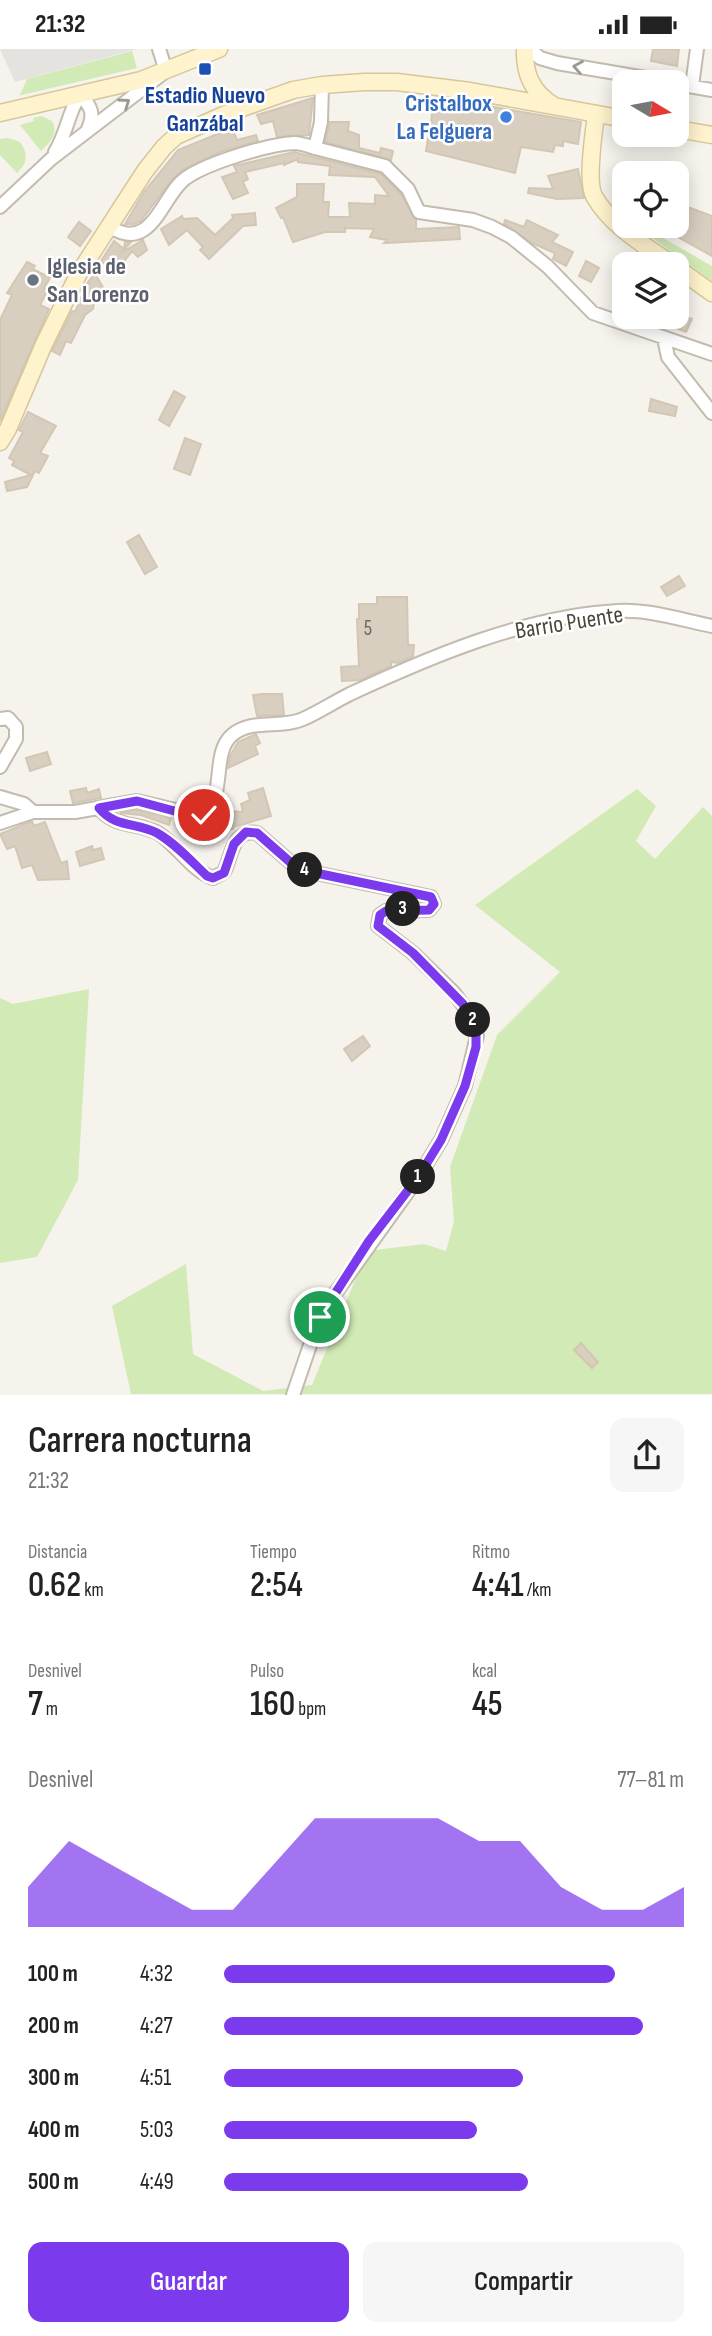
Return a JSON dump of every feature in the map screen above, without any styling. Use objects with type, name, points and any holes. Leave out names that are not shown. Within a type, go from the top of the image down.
[{"type":"street","points":[[159,49],[166,71]]},
{"type":"street","points":[[0,113],[166,71],[219,49]]},
{"type":"street","points":[[524,49],[524,65],[531,85],[553,105]]},
{"type":"street","points":[[530,49],[540,58],[556,63],[612,72]]},
{"type":"street","points":[[697,49],[692,86],[712,90]]},
{"type":"street","points":[[0,207],[51,159],[166,71]]},
{"type":"street","points":[[0,442],[79,273],[164,147],[176,136],[293,90],[322,85],[397,82],[470,91],[612,117]]},
{"type":"street","points":[[315,148],[321,121],[322,85]]},
{"type":"street","points":[[516,101],[522,98],[531,85]]},
{"type":"street","points":[[51,159],[63,139],[69,123],[69,113],[80,94]]},
{"type":"street","points":[[80,94],[92,110],[93,118],[88,130]]},
{"type":"street","points":[[48,102],[65,114],[69,123]]},
{"type":"street","points":[[596,114],[591,158],[592,194],[616,221],[656,252]]},
{"type":"street","points":[[690,131],[712,135]]},
{"type":"street","points":[[110,227],[125,233],[144,229],[155,220],[185,178],[236,156],[295,143],[386,166],[408,189],[419,212],[473,220],[511,237],[547,267],[593,313],[712,354]]},
{"type":"street","points":[[689,277],[712,293]]},
{"type":"street","points":[[664,338],[668,357],[712,413]]},
{"type":"street","name":"Barrio Puente","points":[[99,808],[137,801],[197,817],[204,815],[212,802],[220,775],[223,746],[232,735],[256,725],[292,724],[340,699],[494,634],[594,614],[638,612],[712,626]]},
{"type":"street","points":[[0,767],[16,739],[16,727],[4,718]]},
{"type":"street","points":[[0,797],[23,804],[33,812]]},
{"type":"street","points":[[0,823],[33,812],[99,808],[107,819],[156,833],[179,849],[207,876],[213,878],[224,873],[237,838],[246,832],[252,832],[257,833],[290,862],[311,872],[431,897],[434,904],[429,910],[386,911],[380,915],[378,926],[413,953],[454,993],[476,1028],[476,1047],[465,1086],[449,1123],[419,1176],[369,1241],[320,1317],[293,1395]]},
{"type":"green space","points":[[132,51],[137,68],[17,96],[27,79]]},
{"type":"green space","points":[[41,116],[52,121],[54,134],[41,151],[20,125]]},
{"type":"green space","points":[[8,138],[20,142],[25,151],[25,162],[17,173],[0,155],[0,139]]},
{"type":"green space","points":[[653,238],[663,238],[688,252],[672,252]]},
{"type":"green space","points":[[689,253],[712,266],[712,281],[689,264]]},
{"type":"green space","points":[[637,789],[656,806],[636,841],[655,859],[703,807],[712,816],[712,1394],[131,1394],[112,1306],[186,1264],[193,1354],[263,1391],[312,1385],[367,1251],[424,1244],[446,1251],[454,1221],[450,1167],[497,1035],[560,972],[475,905]]},
{"type":"green space","points":[[89,989],[78,1180],[37,1257],[0,1263],[0,998],[13,1004]]},
{"type":"shaded area","points":[[0,49],[137,49],[15,82]]},
{"type":"building","points":[[653,49],[679,49],[677,66],[651,61]]},
{"type":"building","points":[[435,97],[581,122],[578,144],[563,141],[563,146],[555,145],[553,152],[521,147],[515,173],[426,151]]},
{"type":"building","points":[[313,98],[309,135],[277,137],[273,121],[261,124],[257,115]]},
{"type":"building","points":[[330,122],[349,122],[348,131],[359,135],[359,148],[380,153],[381,148],[393,151],[391,160],[325,142]]},
{"type":"building","points":[[232,128],[237,140],[256,135],[258,141],[220,152],[182,170],[141,221],[125,224],[144,192],[178,150]]},
{"type":"building","points":[[294,152],[381,174],[401,194],[416,220],[416,229],[459,227],[460,239],[384,243],[387,240],[370,237],[374,229],[345,228],[345,232],[325,232],[293,242],[283,217],[281,218],[276,208],[297,197],[297,184],[324,184],[323,202],[329,202],[328,217],[350,217],[349,203],[375,204],[375,195],[389,196],[375,177],[329,175],[330,166],[298,162],[298,159],[284,165],[245,172],[248,179],[243,182],[248,193],[233,199],[222,177],[237,172],[234,166]]},
{"type":"building","points":[[578,169],[584,198],[557,199],[528,193],[529,188],[553,189],[548,176]]},
{"type":"building","points":[[689,207],[712,216],[712,256],[680,238],[689,238]]},
{"type":"building","points":[[255,213],[256,225],[243,226],[209,259],[200,250],[203,247],[187,230],[169,245],[161,229],[182,216],[183,219],[197,218],[215,235],[233,218],[232,215]]},
{"type":"building","points":[[505,220],[524,227],[527,220],[558,235],[552,242],[573,252],[566,266],[553,259],[555,253],[532,243],[504,224]]},
{"type":"building","points":[[79,222],[91,231],[80,246],[68,237]]},
{"type":"building","points":[[143,240],[147,250],[138,257],[132,251],[116,272],[101,261],[114,241],[124,249],[125,242],[131,242],[121,253]]},
{"type":"building","points":[[586,261],[599,268],[591,282],[579,276]]},
{"type":"building","points":[[27,262],[35,266],[33,269],[50,278],[44,288],[48,290],[40,305],[49,309],[0,421],[0,320],[12,295],[7,293]]},
{"type":"building","points":[[95,274],[103,287],[96,292],[93,309],[85,315],[71,343],[66,341],[60,355],[52,351],[72,311],[75,312],[88,282]]},
{"type":"building","points":[[174,391],[185,397],[169,426],[159,420]]},
{"type":"building","points":[[651,399],[677,407],[675,416],[649,411]]},
{"type":"building","points":[[28,412],[56,426],[40,453],[48,456],[39,473],[35,471],[27,487],[7,491],[5,482],[31,475],[12,465],[14,461],[9,458],[23,432],[19,430]]},
{"type":"building","points":[[185,438],[201,444],[190,475],[174,469]]},
{"type":"building","points":[[139,535],[157,567],[145,574],[127,542]]},
{"type":"building","points":[[679,576],[685,586],[667,596],[661,587]]},
{"type":"building","points":[[377,597],[407,597],[408,645],[414,645],[413,656],[399,663],[391,662],[391,666],[361,680],[342,681],[341,667],[359,666],[359,604],[377,604]]},
{"type":"building","points":[[282,694],[284,715],[257,716],[253,695]]},
{"type":"building","points":[[256,734],[260,743],[255,746],[258,754],[228,768],[230,756],[238,742]]},
{"type":"building","points":[[47,752],[51,764],[30,771],[26,758]]},
{"type":"building","points":[[86,788],[87,793],[99,789],[101,798],[73,803],[70,791]]},
{"type":"building","points":[[263,788],[271,816],[233,829],[218,829],[220,810],[243,812],[241,804],[250,800],[248,793]]},
{"type":"building","points":[[137,810],[171,818],[169,825],[141,815],[120,813]]},
{"type":"building","points":[[32,821],[34,826],[45,822],[61,863],[67,861],[69,879],[38,880],[32,865],[22,868],[15,846],[7,849],[0,834]]},
{"type":"building","points":[[92,846],[93,850],[101,848],[104,859],[80,866],[76,852]]},
{"type":"building","points":[[363,1036],[370,1046],[352,1061],[344,1049]]},
{"type":"building","points":[[581,1343],[598,1362],[592,1368],[574,1350]]},
{"type":"place","name":"Estadio Nuevo Ganzábal","points":[[205,69]]},
{"type":"place","name":"Cristalbox La Felguera","points":[[506,117]]},
{"type":"place","name":"Iglesia de San Lorenzo","points":[[33,280]]},
{"type":"route","points":[[204,815],[197,817],[164,806],[137,801],[99,808],[107,819],[156,833],[179,849],[207,876],[213,878],[224,873],[237,838],[246,832],[252,832],[257,833],[290,862],[311,872],[431,897],[434,904],[429,910],[386,911],[377,920],[378,926],[413,953],[454,993],[476,1028],[476,1047],[465,1086],[441,1140],[383,1227],[369,1241],[320,1317]]}]
